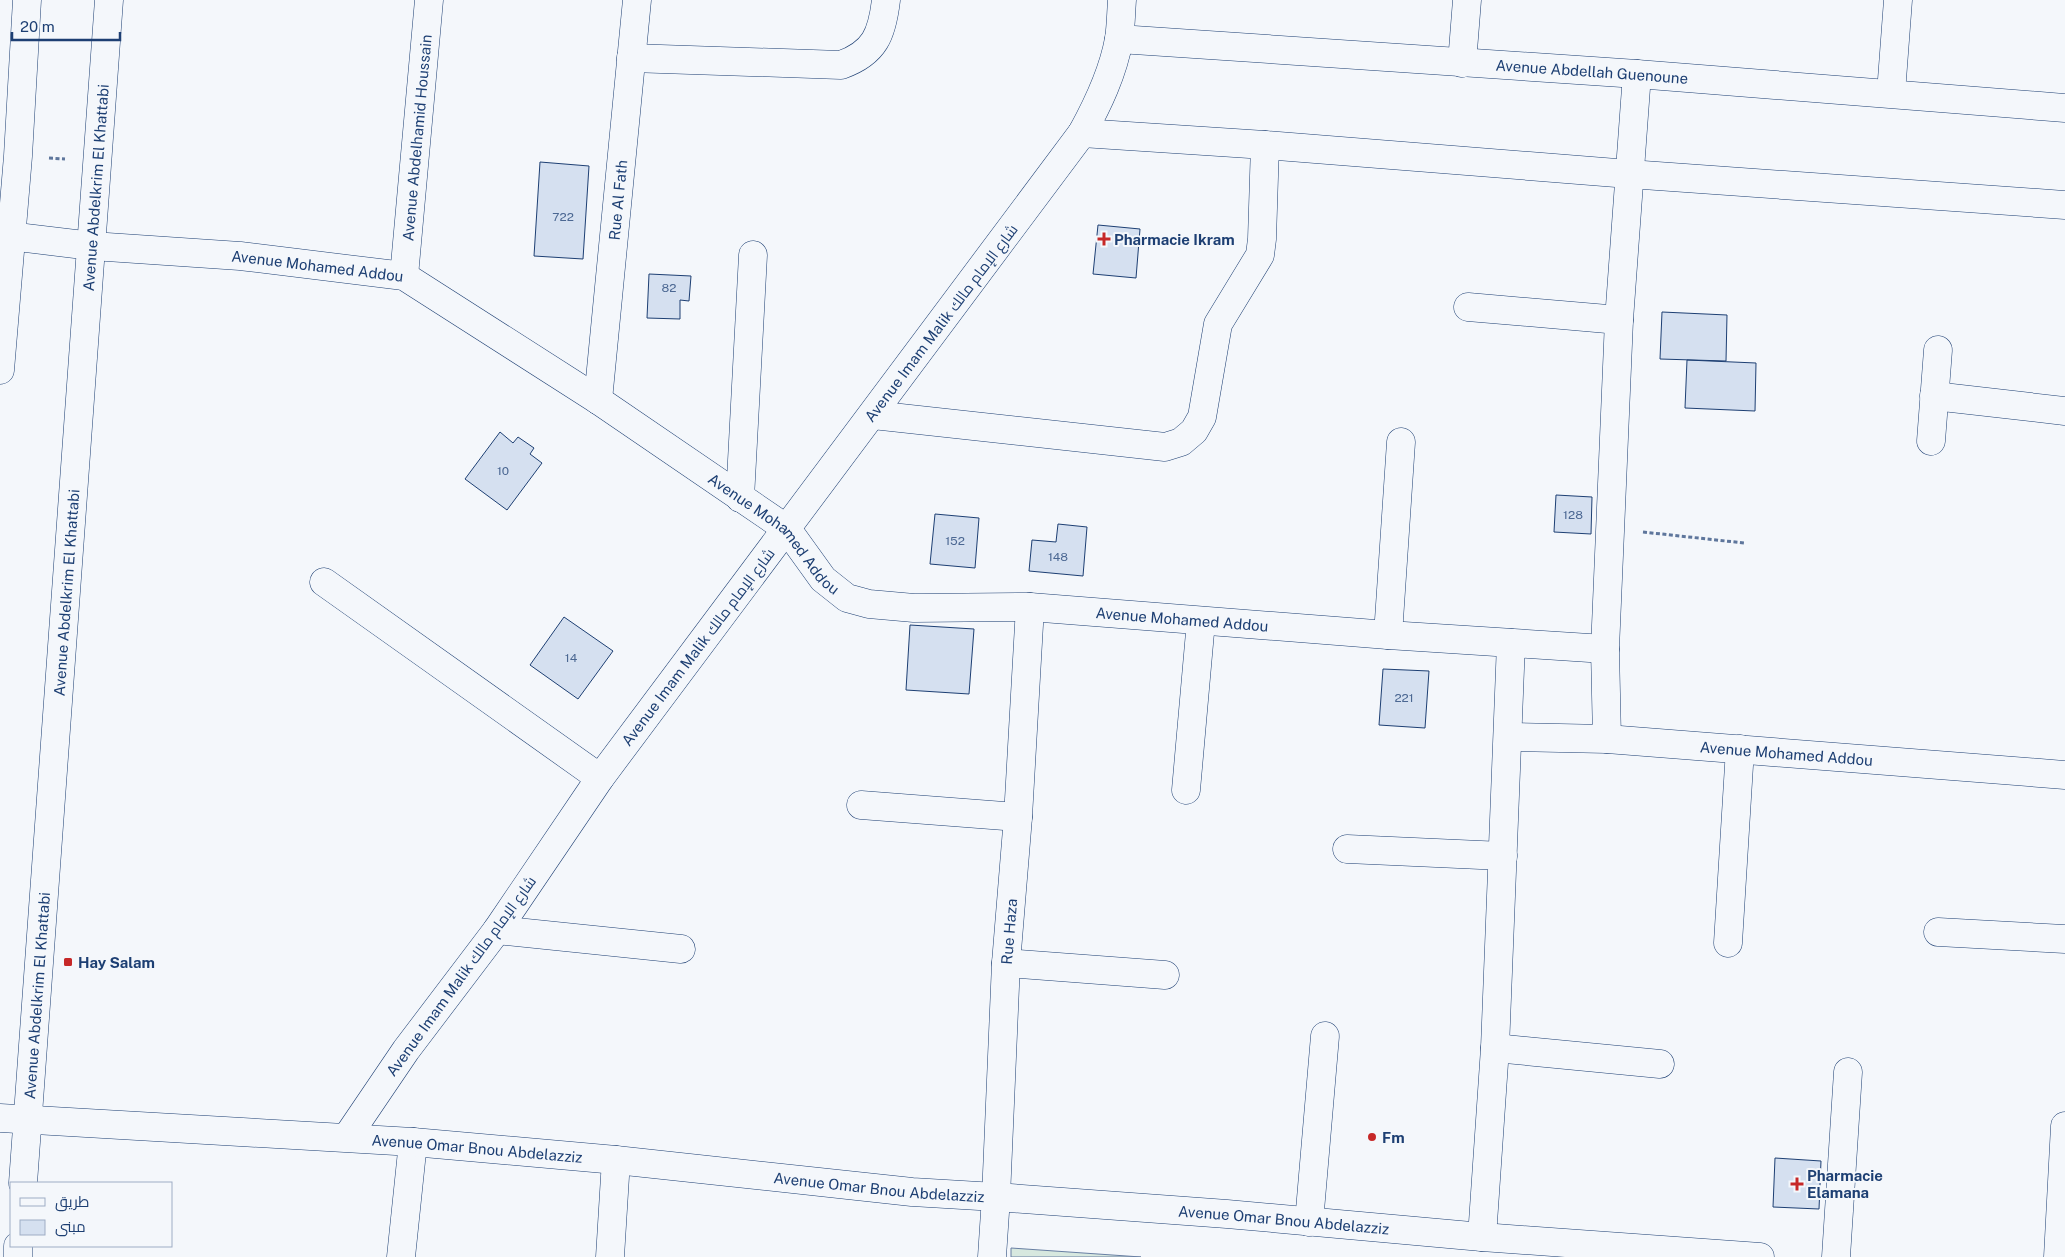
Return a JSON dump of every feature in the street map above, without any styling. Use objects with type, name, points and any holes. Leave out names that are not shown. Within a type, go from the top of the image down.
[{"type":"street","points":[[0,370],[5,236],[18,156],[27,0]]},
{"type":"street","name":"Avenue Abdelkrim El Khattabi","points":[[23,1182],[109,0]]},
{"type":"street","name":"Avenue Abdelhamid Houssain","points":[[404,276],[429,0]]},
{"type":"street","name":"Rue Al Fath","points":[[598,400],[636,0]]},
{"type":"street","points":[[631,58],[841,64],[856,59],[869,49],[879,35],[886,0]]},
{"type":"street","name":"Avenue Imam Malik شارع الإمام مالك","points":[[347,1136],[406,1050],[497,930],[600,778],[1082,133],[1098,105],[1110,73],[1119,39],[1122,0]]},
{"type":"street","points":[[1462,63],[1467,0]]},
{"type":"street","points":[[1891,92],[1898,0]]},
{"type":"street","name":"Avenue Abdellah Guenoune","points":[[1119,39],[1891,92],[2065,108]]},
{"type":"street","points":[[1607,739],[1605,649],[1619,320],[1637,74]]},
{"type":"street","points":[[1082,133],[2065,205]]},
{"type":"street","points":[[873,414],[1165,447],[1181,442],[1194,431],[1202,417],[1218,324],[1260,255],[1265,145]]},
{"type":"street","name":"Avenue Mohamed Addou","points":[[5,236],[92,246],[240,256],[404,276],[598,400],[740,498],[787,528],[823,579],[847,598],[869,604],[914,608],[1030,607],[1388,635],[1605,649]]},
{"type":"street","points":[[740,498],[753,255]]},
{"type":"street","points":[[1468,307],[1619,320]]},
{"type":"street","points":[[1930,441],[1938,350]]},
{"type":"street","points":[[1934,396],[2065,411]]},
{"type":"street","points":[[1388,635],[1401,442]]},
{"type":"street","points":[[324,582],[600,778]]},
{"type":"street","name":"Rue Haza","points":[[992,1257],[1006,963],[1018,817],[1030,607]]},
{"type":"street","points":[[1186,790],[1201,621]]},
{"type":"street","points":[[1482,1237],[1495,1048],[1504,856],[1510,643]]},
{"type":"street","name":"Avenue Mohamed Addou","points":[[1508,737],[1607,739],[2065,775]]},
{"type":"street","points":[[1728,943],[1740,749]]},
{"type":"street","points":[[860,805],[1018,817]]},
{"type":"street","points":[[1347,849],[1504,856]]},
{"type":"street","points":[[497,930],[681,949]]},
{"type":"street","points":[[1938,932],[2065,940]]},
{"type":"street","points":[[1006,963],[1165,975]]},
{"type":"street","points":[[1309,1222],[1325,1036]]},
{"type":"street","points":[[1495,1048],[1660,1064]]},
{"type":"street","points":[[1836,1257],[1848,1072]]},
{"type":"street","name":"Avenue Omar Bnou Abdelazziz","points":[[0,1118],[347,1136],[616,1160],[912,1192],[996,1197],[1482,1237],[1587,1251],[1760,1257]]},
{"type":"street","points":[[2058,1257],[2065,1126]]},
{"type":"street","points":[[401,1257],[412,1142]]},
{"type":"street","points":[[610,1257],[616,1160]]},
{"type":"path","points":[[18,156],[98,161]]},
{"type":"path","points":[[1610,528],[1744,543]]},
{"type":"shaded area","points":[[1011,1248],[1141,1257],[1011,1257]]},
{"type":"building","points":[[540,162],[589,166],[583,259],[534,256]]},
{"type":"building","points":[[1098,225],[1140,229],[1136,278],[1093,274]]},
{"type":"building","points":[[649,274],[691,276],[689,301],[680,300],[680,319],[647,318]]},
{"type":"building","points":[[1662,312],[1727,315],[1726,361],[1660,359]]},
{"type":"building","points":[[1687,360],[1756,363],[1755,411],[1685,408]]},
{"type":"building","points":[[500,432],[513,443],[518,437],[534,448],[530,454],[542,463],[507,510],[465,479]]},
{"type":"building","points":[[1556,495],[1592,497],[1591,534],[1554,532]]},
{"type":"building","points":[[935,514],[979,518],[975,568],[930,564]]},
{"type":"building","points":[[1058,524],[1087,527],[1083,576],[1029,571],[1032,540],[1056,542]]},
{"type":"building","points":[[564,617],[613,651],[578,699],[530,665]]},
{"type":"building","points":[[910,625],[974,629],[969,694],[906,690]]},
{"type":"building","points":[[1383,669],[1429,671],[1425,728],[1379,725]]},
{"type":"building","name":"Pharmacie Elamana","points":[[1775,1158],[1821,1161],[1819,1209],[1773,1207]]},
{"type":"place","name":"Pharmacie Ikram","points":[[1104,239]]},
{"type":"place","name":"Hay Salam","points":[[68,962]]},
{"type":"place","name":"Fm","points":[[1372,1137]]},
{"type":"place","name":"Pharmacie Elamana","points":[[1797,1184]]}]
